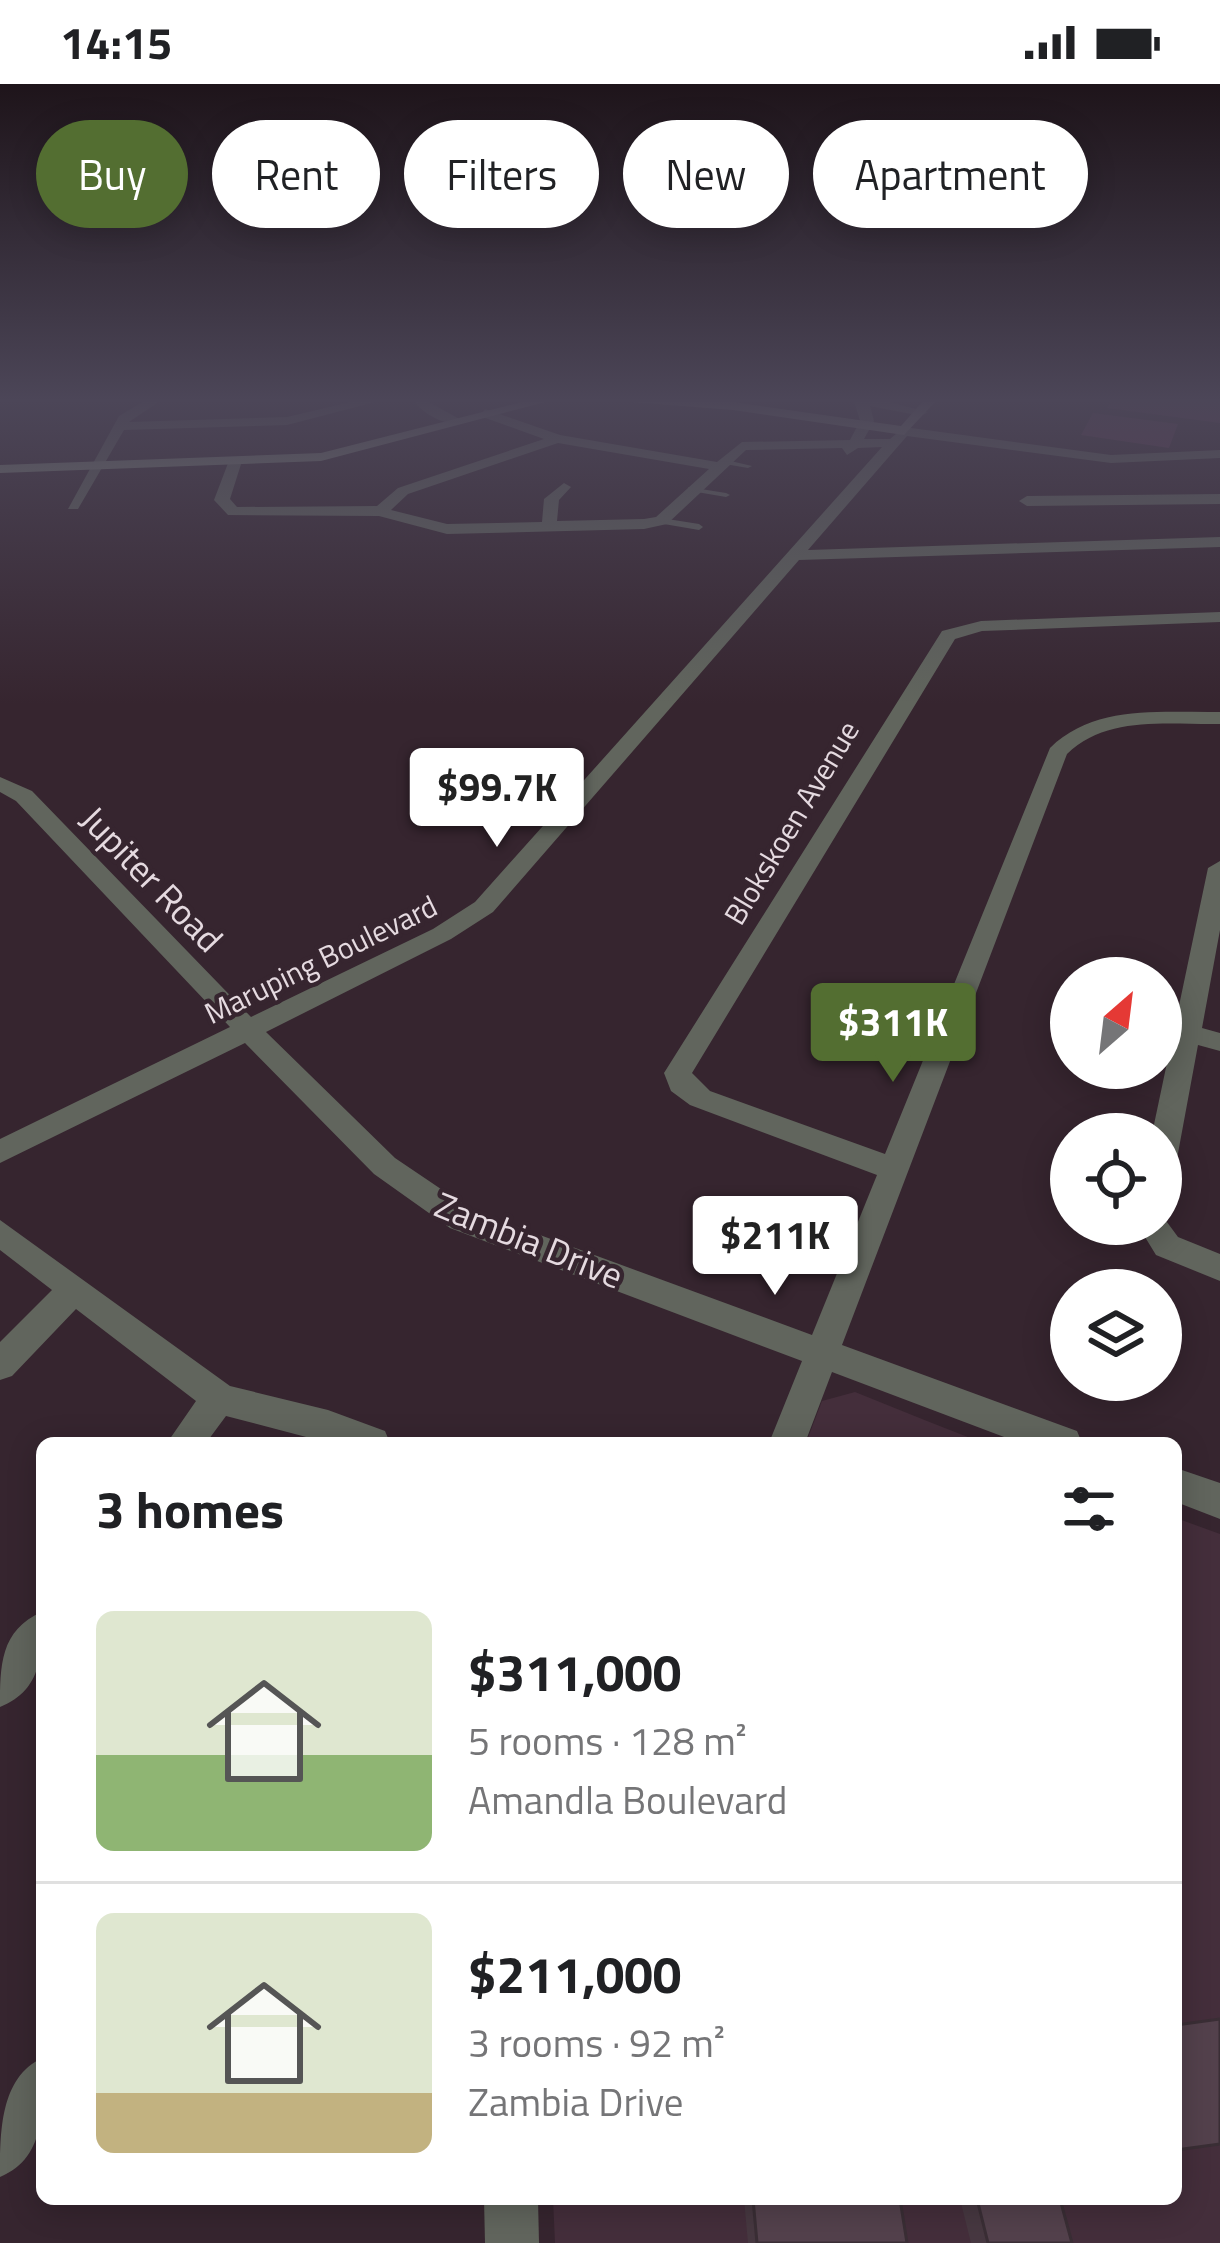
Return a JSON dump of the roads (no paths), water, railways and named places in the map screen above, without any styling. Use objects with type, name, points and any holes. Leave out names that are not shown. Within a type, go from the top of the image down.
[{"type":"street","points":[[73,506],[76,502]]},
{"type":"street","points":[[224,502],[233,512],[381,511],[435,527],[661,521],[679,502]]},
{"type":"street","points":[[381,511],[392,502]]},
{"type":"street","points":[[549,527],[552,502]]},
{"type":"street","name":"Maruping Boulevard","points":[[0,1152],[459,925],[484,908],[842,502]]},
{"type":"street","points":[[796,555],[1220,542]]},
{"type":"street","name":"Blokskoen Avenue","points":[[895,1169],[700,1098],[681,1084],[678,1073],[948,635],[981,626],[1220,617]]},
{"type":"street","points":[[790,1437],[1057,752],[1071,736],[1094,726],[1220,718]]},
{"type":"street","name":"Jupiter Road","points":[[0,783],[23,796],[249,1030]]},
{"type":"street","points":[[1172,1113],[1219,878]]},
{"type":"street","name":"Zambia Drive","points":[[249,1030],[385,1167],[440,1209],[1048,1437]]},
{"type":"street","points":[[1188,1033],[1220,1042]]},
{"type":"street","points":[[0,1233],[219,1398],[356,1437]]},
{"type":"street","points":[[1166,1245],[1220,1268]]},
{"type":"street","points":[[0,1366],[73,1291]]},
{"type":"street","points":[[190,1437],[219,1398]]},
{"type":"street","points":[[1182,1487],[1220,1501]]},
{"type":"street","points":[[0,1686],[36,1640]]},
{"type":"street","points":[[0,2151],[36,2093]]},
{"type":"street","points":[[512,2205],[512,2243]]},
{"type":"lane","points":[[661,521],[699,527]]}]
